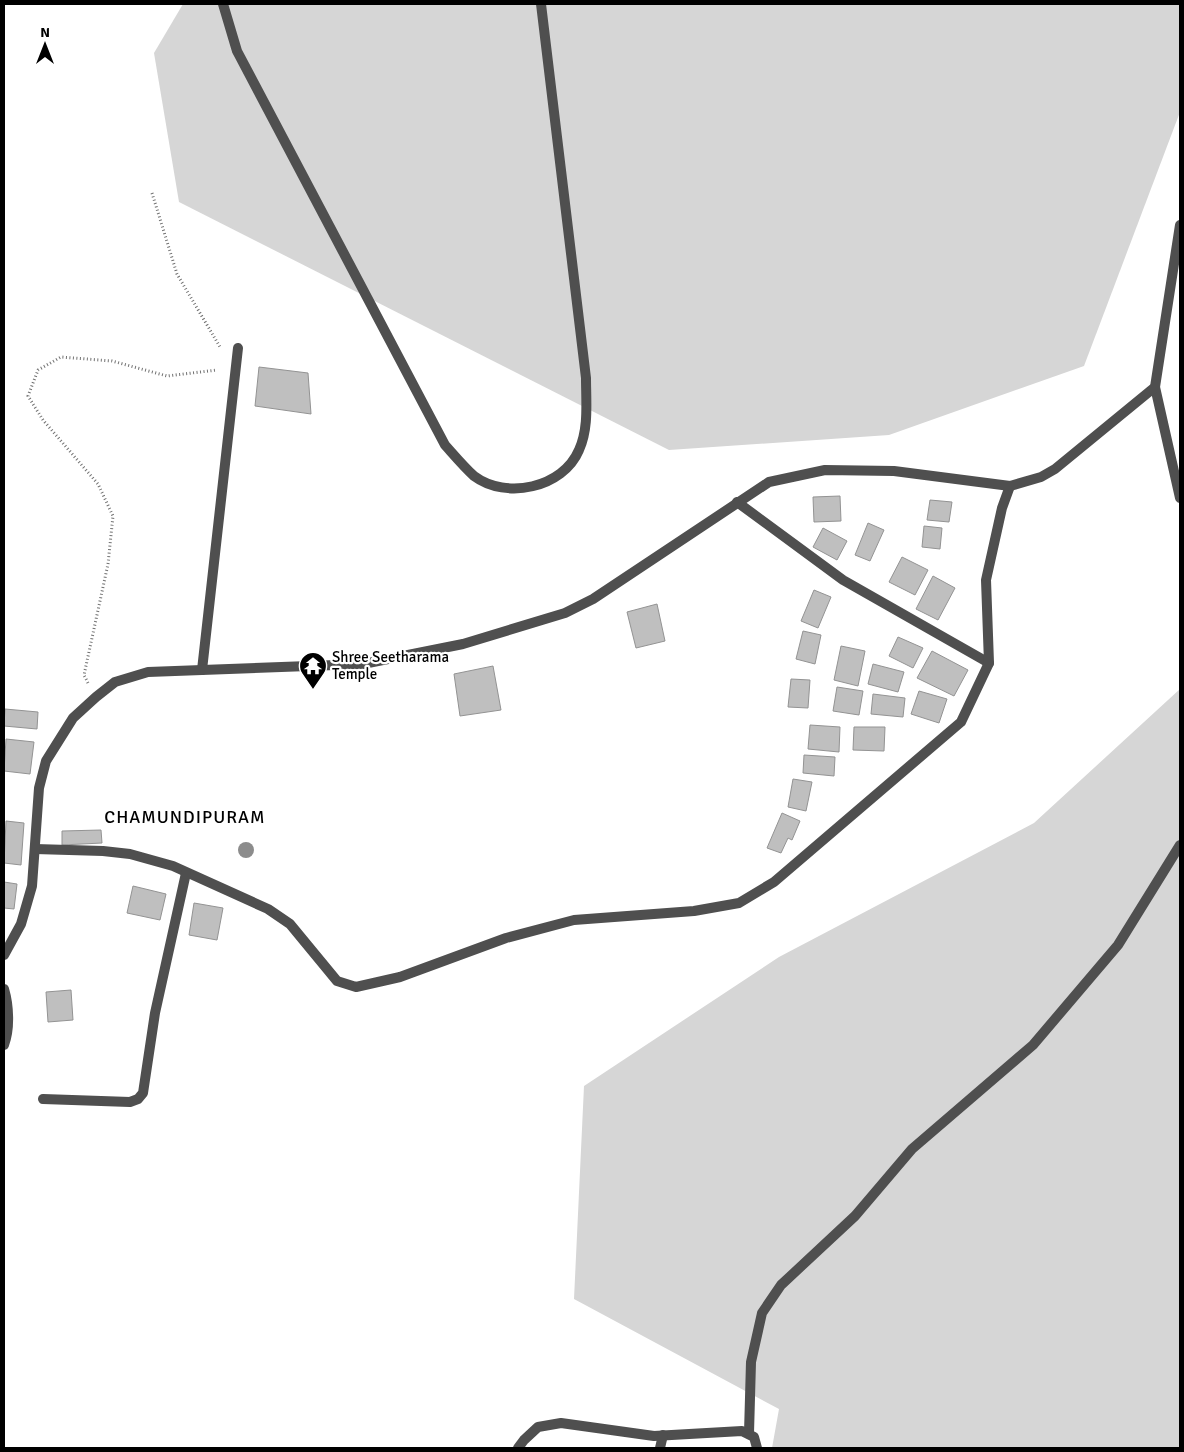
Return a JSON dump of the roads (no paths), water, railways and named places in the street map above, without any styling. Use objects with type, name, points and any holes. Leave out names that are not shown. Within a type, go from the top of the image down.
[{"type":"street","points":[[223,4],[237,51],[445,445],[475,476],[498,487],[524,488],[541,484],[559,474],[579,452],[585,433],[586,378],[541,4]]},
{"type":"street","points":[[1180,225],[1155,387],[1180,498]]},
{"type":"street","points":[[202,670],[238,348]]},
{"type":"street","points":[[4,955],[22,924],[32,886],[39,788],[46,761],[73,718],[115,682],[148,672],[363,664],[463,644],[565,613],[593,599],[769,482],[825,470],[894,471],[1010,486],[1041,478],[1055,469],[1155,387]]},
{"type":"street","points":[[35,849],[103,850],[130,854],[173,866],[268,909],[290,924],[337,981],[356,987],[400,977],[506,938],[574,920],[694,912],[739,903],[781,876],[961,722],[989,663],[986,580],[1002,508],[1010,486]]},
{"type":"street","points":[[737,502],[843,580],[989,663]]},
{"type":"street","points":[[749,1433],[752,1362],[762,1313],[781,1285],[855,1216],[912,1149],[1033,1045],[1118,945],[1180,845]]},
{"type":"street","points":[[43,1099],[130,1102],[138,1099],[143,1093],[155,1013],[186,872]]},
{"type":"street","points":[[4,989],[7,999],[7,1026],[4,1045]]},
{"type":"street","points":[[518,1448],[538,1427],[560,1423],[663,1435],[742,1431],[754,1437],[757,1448]]},
{"type":"street","points":[[660,1448],[663,1435]]},
{"type":"place","name":"Shree Seetharama Temple","points":[[313,690]]},
{"type":"district","name":"CHAMUNDIPURAM","points":[[185,817]]}]
